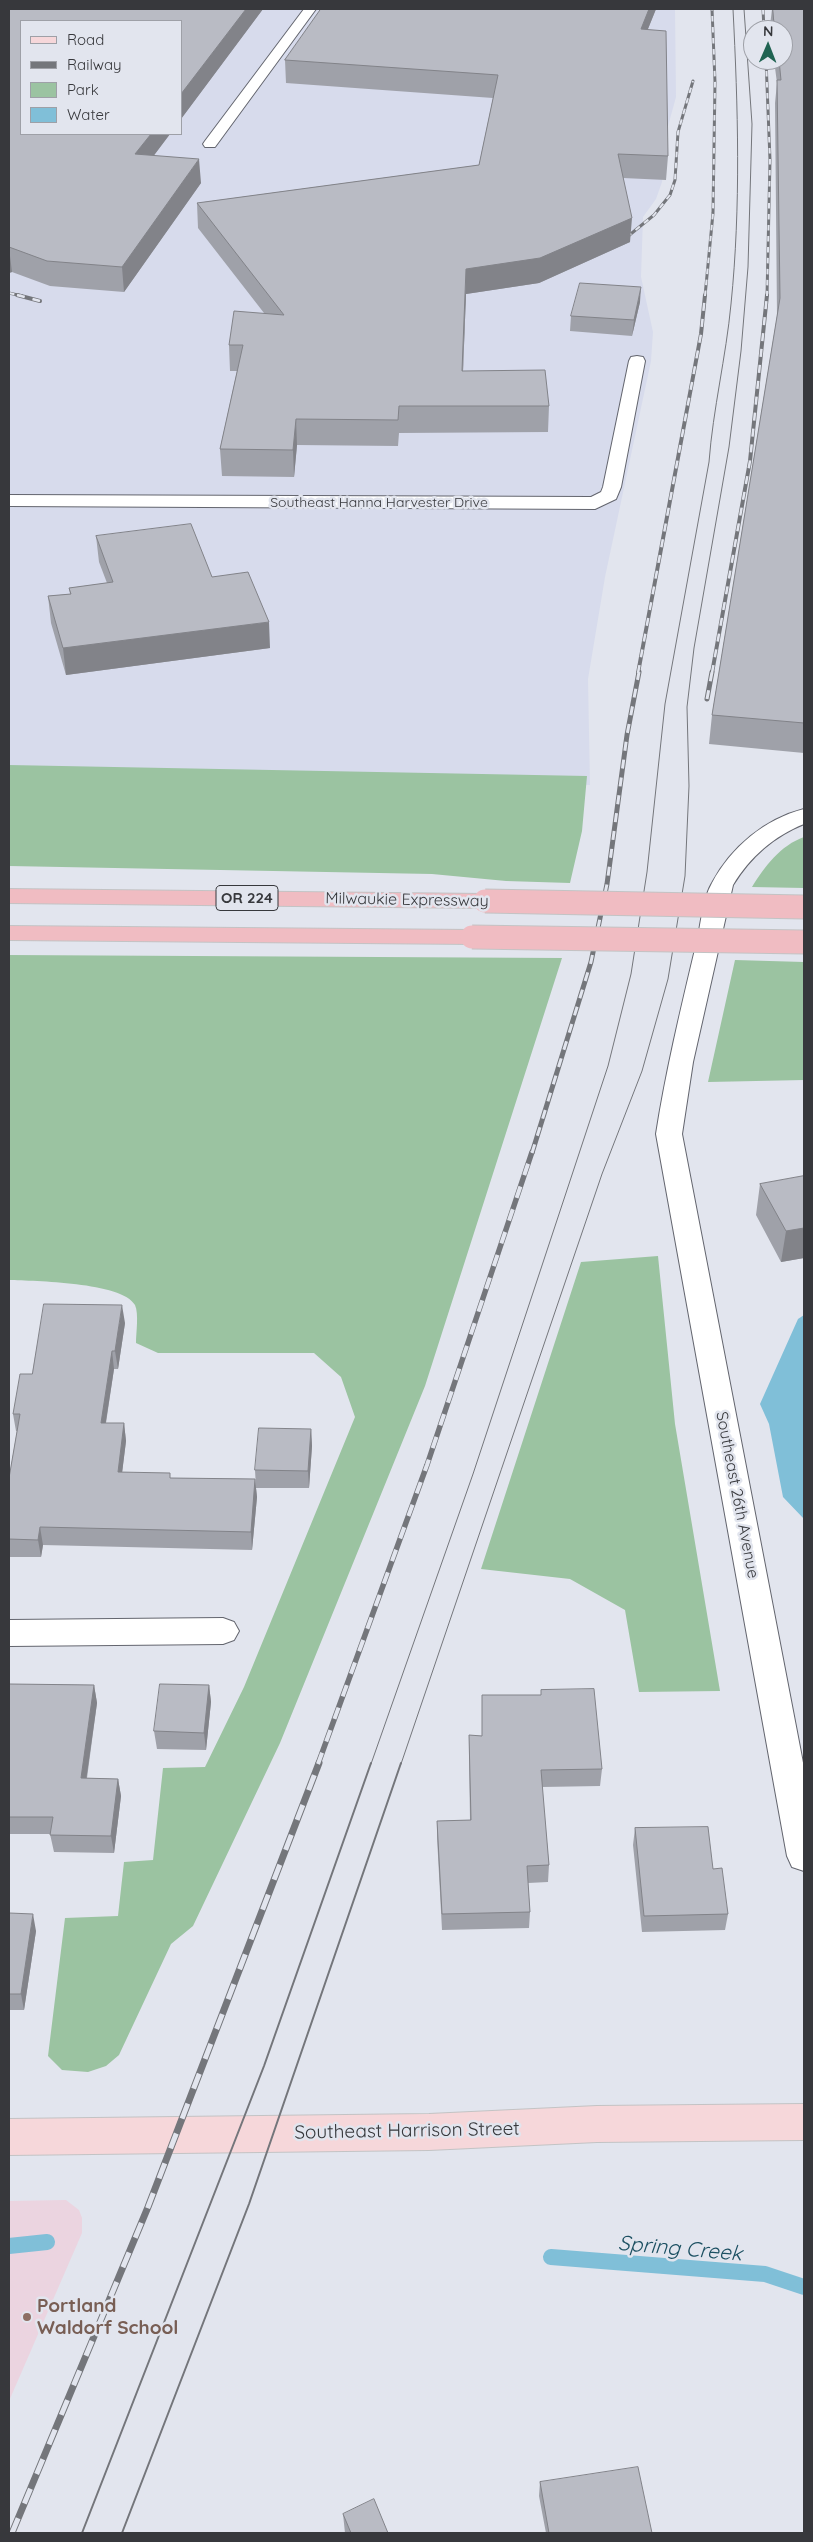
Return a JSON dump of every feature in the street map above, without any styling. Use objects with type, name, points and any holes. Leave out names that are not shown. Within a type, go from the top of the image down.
[{"type":"highway","name":"Milwaukie Expressway","points":[[9,896],[486,901],[804,907]]},
{"type":"highway","name":"OR 224","points":[[9,933],[804,942]]},
{"type":"main road","name":"Southeast Harrison Street","points":[[9,2137],[429,2132],[597,2124],[804,2122]]},
{"type":"street","points":[[210,144],[310,9]]},
{"type":"street","name":"Southeast Hanna Harvester Drive","points":[[9,501],[576,505],[595,503],[609,495],[612,487],[637,361]]},
{"type":"street","name":"Southeast 26th Avenue","points":[[804,816],[770,830],[756,841],[731,868],[722,885],[680,1062],[670,1134],[804,1856]]},
{"type":"street","points":[[9,1633],[223,1631]]},
{"type":"shaded area","points":[[9,9],[675,9],[676,97],[665,137],[662,182],[656,199],[643,217],[641,277],[653,332],[651,361],[605,577],[588,679],[590,785],[9,776]]},
{"type":"shaded area","name":"Portland Waldorf School","points":[[66,2200],[79,2210],[82,2218],[82,2233],[9,2401],[9,2201]]},
{"type":"green space","points":[[9,765],[587,776],[582,831],[570,883],[506,881],[432,874],[9,866]]},
{"type":"green space","points":[[804,837],[804,888],[752,887],[762,872],[781,851]]},
{"type":"green space","points":[[9,955],[562,958],[425,1386],[280,1743],[193,1926],[171,1944],[119,2055],[106,2066],[88,2072],[62,2070],[48,2056],[65,1918],[118,1916],[124,1862],[153,1860],[163,1768],[205,1767],[244,1687],[355,1417],[341,1377],[314,1353],[158,1353],[136,1343],[136,1309],[135,1305],[127,1297],[96,1287],[76,1284],[9,1280]]},
{"type":"green space","points":[[735,960],[804,962],[804,1080],[708,1082]]},
{"type":"green space","points":[[658,1256],[675,1424],[720,1691],[639,1692],[625,1610],[570,1579],[481,1569],[581,1262]]},
{"type":"water","points":[[804,1315],[804,1519],[783,1497],[769,1424],[760,1404],[798,1319]]},
{"type":"building","points":[[9,9],[246,9],[182,93],[182,20],[20,20],[20,135],[150,135],[135,154],[199,159],[122,267],[47,261],[9,247]]},
{"type":"building","points":[[321,9],[649,9],[641,29],[666,31],[668,156],[618,154],[632,218],[540,258],[466,269],[462,371],[545,370],[549,406],[399,406],[398,420],[296,419],[293,450],[220,449],[243,345],[229,345],[234,311],[284,315],[197,203],[479,165],[498,75],[285,60]]},
{"type":"building","points":[[773,9],[804,9],[804,723],[712,715],[780,298],[777,80],[781,80],[780,70],[793,70],[793,20],[774,20]]},
{"type":"building","points":[[580,283],[641,287],[634,320],[571,316]]},
{"type":"building","points":[[191,524],[212,577],[248,572],[269,622],[63,648],[48,596],[71,594],[69,588],[113,582],[96,536]]},
{"type":"building","points":[[804,1176],[804,1228],[786,1231],[760,1184]]},
{"type":"building","points":[[44,1304],[122,1305],[115,1351],[112,1351],[101,1423],[124,1423],[118,1472],[170,1473],[170,1478],[255,1479],[251,1532],[40,1527],[38,1540],[9,1539],[9,1478],[20,1414],[13,1414],[20,1374],[32,1374]]},
{"type":"building","points":[[259,1428],[311,1429],[308,1471],[255,1470]]},
{"type":"building","points":[[9,1684],[94,1685],[81,1778],[118,1779],[111,1836],[50,1835],[53,1817],[9,1817]]},
{"type":"building","points":[[160,1684],[209,1685],[204,1733],[154,1731]]},
{"type":"building","points":[[594,1689],[602,1769],[541,1770],[549,1865],[527,1866],[530,1912],[442,1914],[437,1821],[471,1820],[469,1735],[482,1736],[482,1695],[541,1695],[541,1690]]},
{"type":"building","points":[[708,1827],[713,1869],[722,1868],[728,1914],[644,1916],[635,1828]]},
{"type":"building","points":[[9,1913],[33,1914],[21,1994],[9,1994]]},
{"type":"building","points":[[638,2467],[652,2533],[549,2533],[540,2482]]},
{"type":"building","points":[[374,2499],[388,2533],[351,2533],[343,2514]]},
{"type":"waterway","name":"Spring Creek","points":[[9,2246],[47,2242]]},
{"type":"waterway","name":"Spring Creek","points":[[551,2257],[765,2274],[804,2287]]},
{"type":"tram line","points":[[371,1764],[473,1474],[608,1066],[631,974],[647,872],[665,704],[709,462],[713,422],[731,304],[738,156],[733,9]]},
{"type":"tram line","points":[[401,1764],[602,1174],[642,1071],[668,979],[685,876],[689,786],[687,707],[694,648],[729,447],[741,351],[748,267],[752,124],[744,9]]},
{"type":"tram line","points":[[82,2533],[264,2066],[371,1763]]},
{"type":"tram line","points":[[122,2533],[249,2204],[401,1763]]},
{"type":"railway","points":[[705,296],[713,213],[715,82],[712,9]]},
{"type":"railway","points":[[763,9],[764,20]]},
{"type":"railway","points":[[766,70],[770,160],[767,296]]},
{"type":"railway","points":[[627,237],[654,215],[670,195],[675,180],[678,132],[693,81]]},
{"type":"railway","points":[[9,293],[22,296]]},
{"type":"railway","points":[[17,295],[40,301]]},
{"type":"railway","points":[[638,673],[701,334],[705,295]]},
{"type":"railway","points":[[712,673],[750,461],[767,295]]},
{"type":"railway","points":[[532,1153],[591,962],[607,884],[627,735],[639,672]]},
{"type":"railway","points":[[707,699],[712,672]]},
{"type":"railway","points":[[318,1764],[427,1465],[532,1152]]},
{"type":"railway","points":[[12,2533],[148,2207],[319,1763]]},
{"type":"place","name":"Portland Waldorf School","points":[[27,2317]]}]
